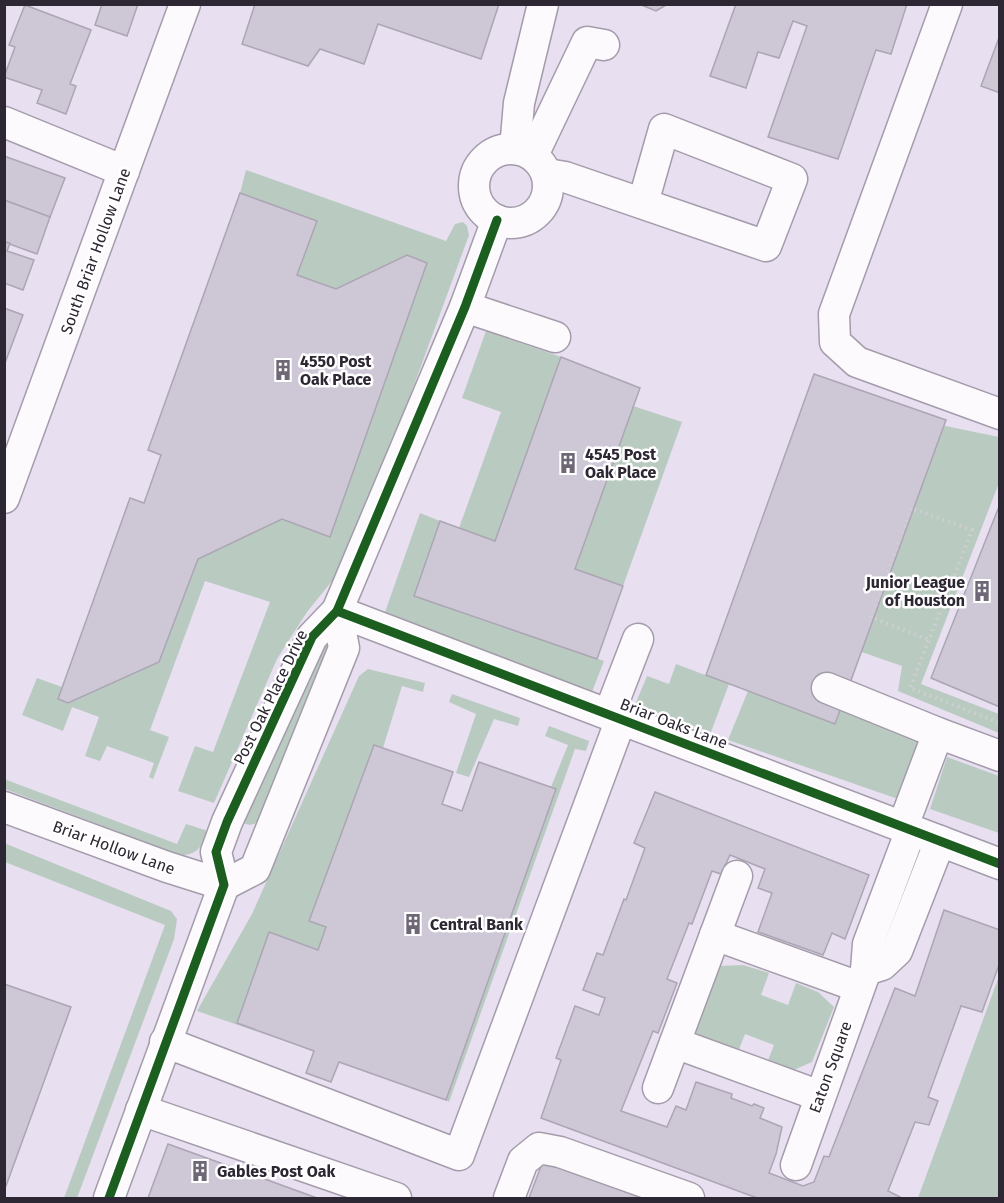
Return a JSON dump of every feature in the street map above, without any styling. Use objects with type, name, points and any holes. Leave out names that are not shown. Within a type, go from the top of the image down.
[{"type":"street","name":"South Briar Hollow Lane","points":[[4,498],[185,4]]},
{"type":"street","points":[[543,4],[519,104],[532,159],[548,186],[546,198],[541,209],[532,217],[520,222],[508,223],[486,214],[478,204],[474,192],[474,179],[486,157],[498,151],[532,159],[565,177],[766,246],[792,179],[664,129],[643,203]]},
{"type":"street","points":[[947,4],[834,314],[835,342],[857,362],[999,414]]},
{"type":"street","points":[[532,159],[587,42],[604,45]]},
{"type":"street","points":[[4,122],[124,171]]},
{"type":"street","name":"Post Oak Place Drive","points":[[224,885],[216,852],[227,822],[312,637],[337,611],[465,308],[497,220]]},
{"type":"street","points":[[465,308],[555,337]]},
{"type":"street","points":[[109,1198],[224,885],[255,869],[344,648],[337,611]]},
{"type":"street","name":"Briar Oaks Lane","points":[[337,611],[999,864]]},
{"type":"street","points":[[165,1042],[459,1155],[615,716],[638,639]]},
{"type":"street","points":[[827,688],[999,756]]},
{"type":"street","name":"Eaton Square","points":[[796,1165],[863,978],[868,944],[938,733]]},
{"type":"street","name":"Briar Hollow Lane","points":[[4,807],[167,867],[224,885]]},
{"type":"street","points":[[715,935],[863,978],[897,951],[940,841]]},
{"type":"street","points":[[658,1088],[736,876]]},
{"type":"street","points":[[675,1043],[820,1096]]},
{"type":"street","points":[[141,1110],[384,1196]]},
{"type":"street","points":[[509,1198],[523,1161],[539,1148],[560,1152],[689,1198]]},
{"type":"path","points":[[927,639],[871,617],[911,508],[972,530],[927,639],[910,688],[999,723]]},
{"type":"green space","points":[[246,170],[446,241],[455,224],[463,222],[467,226],[469,235],[369,508],[340,571],[307,612],[277,659],[214,803],[178,791],[195,746],[213,752],[270,602],[205,581],[150,730],[169,737],[153,779],[149,777],[154,763],[107,746],[100,761],[85,756],[99,717],[72,707],[63,731],[22,715],[37,678],[62,687],[58,699],[68,703],[159,662],[198,559],[282,519],[330,537],[427,263],[407,255],[336,289],[297,275],[316,221],[240,193]]},
{"type":"green space","points":[[486,331],[561,357],[495,541],[459,528],[501,412],[462,398]]},
{"type":"green space","points":[[633,406],[682,422],[623,586],[575,569]]},
{"type":"green space","points":[[931,423],[999,437],[999,483],[921,684],[999,714],[999,733],[898,691],[902,666],[847,647]]},
{"type":"green space","points":[[420,513],[440,521],[414,596],[604,661],[592,692],[384,615]]},
{"type":"green space","points":[[329,640],[340,645],[259,822],[250,825],[243,823],[302,681]]},
{"type":"green space","points":[[676,664],[729,684],[711,732],[635,705],[647,676],[669,684]]},
{"type":"green space","points":[[368,669],[425,683],[423,692],[402,686],[383,748],[374,745],[310,921],[326,927],[318,950],[269,933],[237,1023],[314,1051],[197,1011],[252,914],[359,676]]},
{"type":"green space","points":[[748,691],[835,723],[841,707],[927,738],[901,800],[728,740]]},
{"type":"green space","points":[[452,694],[520,718],[518,726],[494,719],[469,777],[456,773],[476,714],[449,702]]},
{"type":"green space","points":[[549,726],[589,741],[586,751],[575,749],[449,1102],[446,1100],[556,789],[551,787],[568,745],[545,736]]},
{"type":"green space","points":[[947,757],[999,776],[999,833],[930,809]]},
{"type":"green space","points":[[4,779],[177,844],[186,824],[208,831],[195,852],[180,855],[5,789]]},
{"type":"green space","points":[[4,843],[171,911],[177,919],[174,939],[77,1198],[64,1198],[165,925],[5,862]]},
{"type":"green space","points":[[743,965],[769,973],[761,995],[788,1005],[796,983],[818,992],[834,1007],[812,1062],[789,1072],[767,1063],[774,1045],[745,1034],[738,1052],[696,1033],[699,1006],[718,966]]},
{"type":"green space","points":[[999,976],[999,1198],[918,1198]]},
{"type":"building","points":[[102,4],[138,4],[127,36],[95,25]]},
{"type":"building","points":[[255,4],[499,4],[481,59],[378,24],[364,64],[320,49],[308,66],[242,44]]},
{"type":"building","points":[[639,4],[668,4],[656,11]]},
{"type":"building","points":[[736,4],[907,4],[891,54],[876,50],[838,159],[768,137],[807,26],[793,21],[779,58],[758,52],[746,88],[710,76]]},
{"type":"building","points":[[25,5],[91,30],[70,84],[76,86],[66,114],[37,103],[42,90],[4,77],[15,47],[9,45]]},
{"type":"building","points":[[1000,35],[1000,93],[981,86]]},
{"type":"building","points":[[4,156],[65,178],[50,217],[4,200]]},
{"type":"building","name":"4550 Post Oak Place","points":[[240,193],[317,221],[297,275],[336,289],[407,255],[427,263],[330,537],[282,519],[198,559],[159,662],[68,703],[58,699],[130,498],[144,503],[161,455],[148,450]]},
{"type":"building","points":[[4,200],[50,217],[37,254],[4,242]]},
{"type":"building","points":[[4,242],[10,243],[7,251],[34,260],[23,290],[4,283]]},
{"type":"building","points":[[4,308],[23,315],[5,363],[4,363]]},
{"type":"building","name":"4545 Post Oak Place","points":[[561,357],[640,388],[575,569],[623,586],[597,659],[414,596],[440,521],[495,541]]},
{"type":"building","points":[[814,374],[946,420],[835,724],[706,675]]},
{"type":"building","name":"Junior League of Houston","points":[[1000,504],[1000,707],[931,678]]},
{"type":"building","name":"Central Bank","points":[[374,745],[453,772],[442,804],[462,811],[479,762],[556,789],[446,1100],[339,1062],[331,1082],[306,1073],[314,1051],[237,1023],[269,932],[318,950],[326,927],[309,921]]},
{"type":"building","points":[[655,792],[869,875],[845,939],[832,933],[823,955],[758,932],[772,893],[758,888],[765,869],[730,855],[721,874],[712,871],[692,924],[689,923],[667,979],[677,983],[658,1033],[653,1031],[621,1111],[667,1127],[676,1106],[686,1110],[696,1082],[732,1094],[731,1098],[764,1108],[760,1118],[782,1127],[769,1173],[803,1186],[814,1182],[824,1156],[829,1157],[895,988],[915,996],[944,910],[1000,930],[1000,962],[982,1012],[961,1006],[928,1097],[938,1101],[929,1125],[915,1122],[888,1191],[899,1198],[757,1198],[541,1118],[561,1060],[556,1058],[575,1006],[599,1015],[605,998],[583,990],[597,953],[603,955],[645,848],[634,843]]},
{"type":"building","points":[[4,984],[71,1007],[6,1186],[4,1185]]},
{"type":"building","name":"Gables Post Oak","points":[[168,1144],[317,1198],[148,1198]]},
{"type":"building","points":[[543,1161],[643,1198],[529,1198]]},
{"type":"cycle path","points":[[109,1198],[224,885],[216,852],[227,822],[312,637],[337,611],[465,307],[497,220]]},
{"type":"cycle path","points":[[337,611],[1000,864]]},
{"type":"place","name":"4550 Post Oak Place","points":[[283,370]]},
{"type":"place","name":"4545 Post Oak Place","points":[[568,463]]},
{"type":"place","name":"Junior League of Houston","points":[[982,591]]},
{"type":"place","name":"Central Bank","points":[[413,924]]},
{"type":"place","name":"Gables Post Oak","points":[[200,1171]]}]
